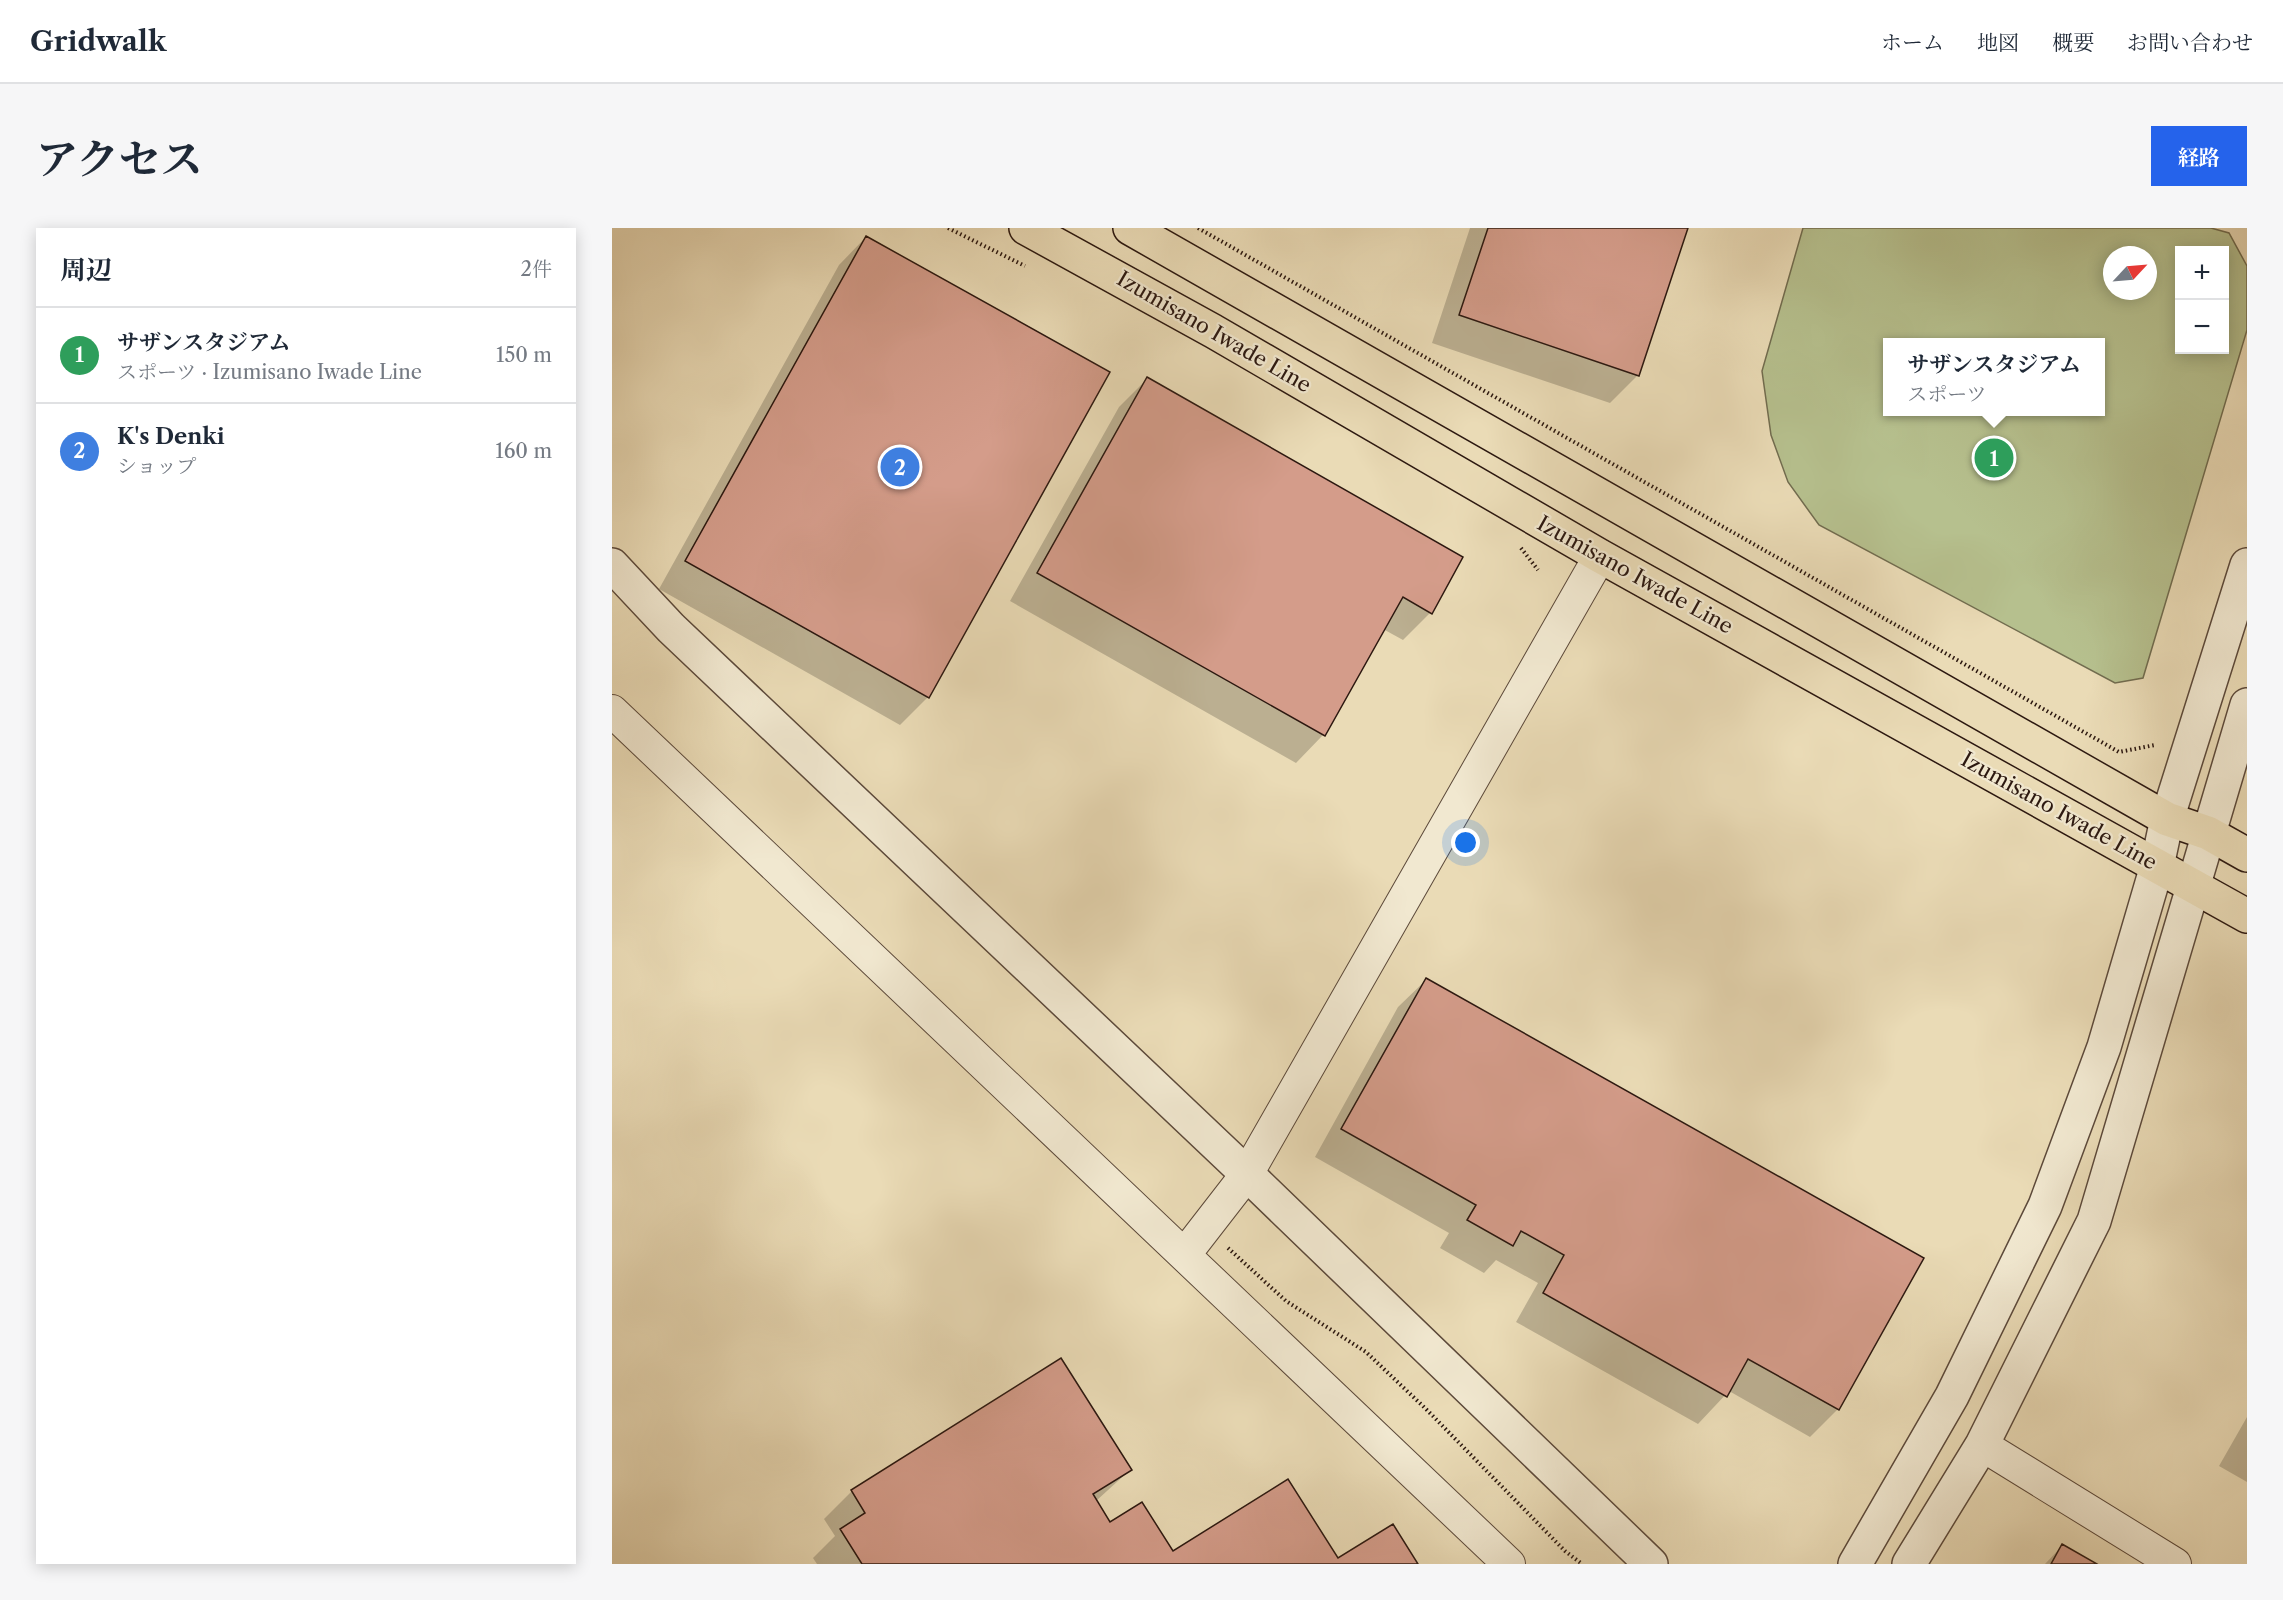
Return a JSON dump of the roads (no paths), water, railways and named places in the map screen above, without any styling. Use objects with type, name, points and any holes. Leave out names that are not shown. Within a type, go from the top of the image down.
[{"type":"main road","name":"Izumisano Iwade Line","points":[[1026,228],[1213,331],[1600,556],[2247,916]]},
{"type":"main road","points":[[1139,230],[2167,819],[2208,833],[2247,855]]},
{"type":"street","points":[[1185,1254],[1247,1174],[1600,556]]},
{"type":"street","points":[[612,565],[671,628],[1247,1174],[1651,1564]]},
{"type":"street","points":[[1855,1564],[1952,1396],[2045,1206],[2104,1047],[2157,866],[2167,819],[2247,565]]},
{"type":"street","points":[[1909,1564],[1982,1445],[2094,1221],[2247,705]]},
{"type":"street","points":[[618,729],[1185,1254],[1509,1564]]},
{"type":"street","points":[[1982,1445],[2175,1564]]},
{"type":"place","name":"サザンスタジアム","points":[[1994,458]]},
{"type":"place","name":"K's Denki","points":[[900,467]]}]
